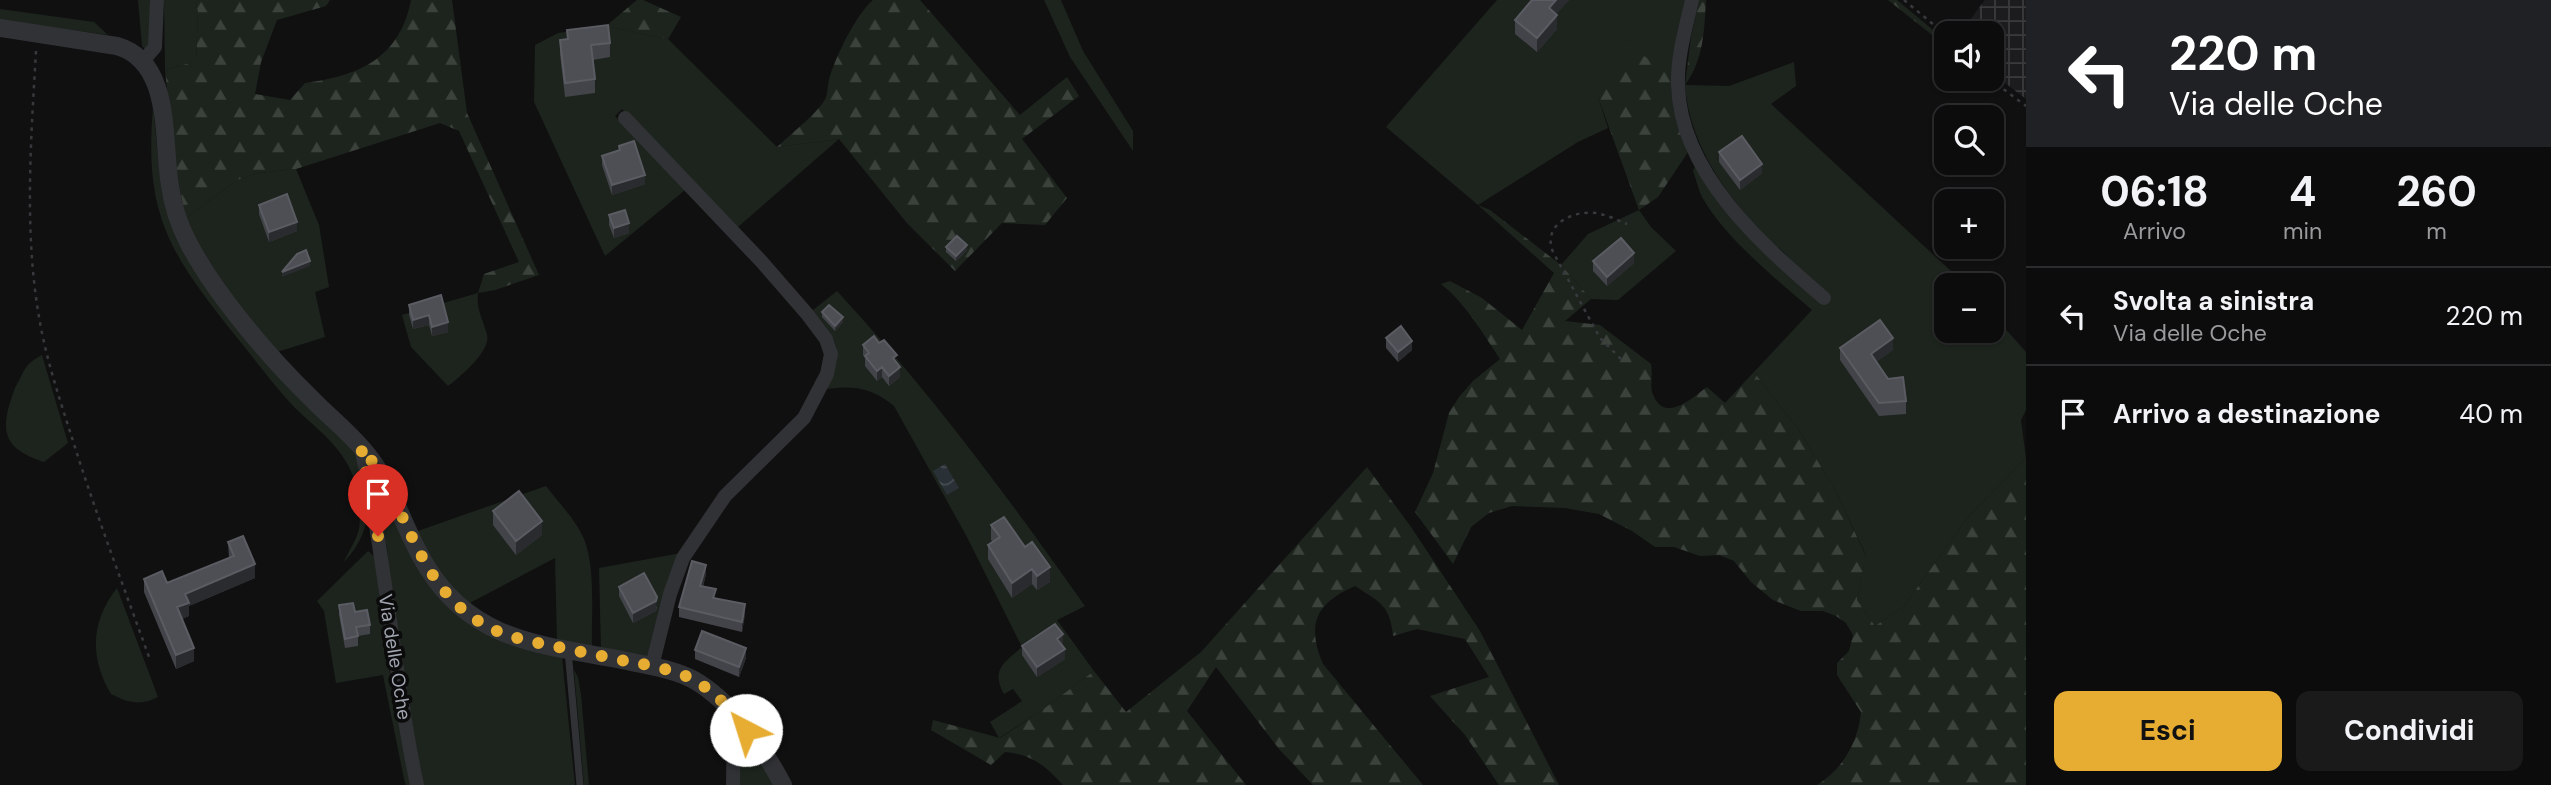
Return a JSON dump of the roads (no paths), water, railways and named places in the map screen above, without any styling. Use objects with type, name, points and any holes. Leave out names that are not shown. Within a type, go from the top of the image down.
[{"type":"street","points":[[143,61],[153,51],[156,42],[157,0]]},
{"type":"street","points":[[1692,0],[1678,83],[1681,110],[1696,153],[1721,194],[1749,228],[1824,298]]},
{"type":"street","points":[[0,28],[117,46],[143,61],[157,84],[171,196],[189,245],[261,344],[361,447],[380,473],[427,568],[463,610],[479,622],[507,635],[652,666],[693,680],[718,698],[734,715],[783,785]]},
{"type":"street","points":[[625,118],[784,288],[824,335],[831,354],[827,373],[804,418],[725,496],[683,558],[670,594],[652,666]]},
{"type":"street","name":"Via delle Oche","points":[[361,447],[376,523],[394,659],[417,785]]},
{"type":"street","points":[[733,785],[734,715]]},
{"type":"lane","points":[[568,649],[580,785]]},
{"type":"water","points":[[945,464],[959,488],[947,495],[933,471]]}]
